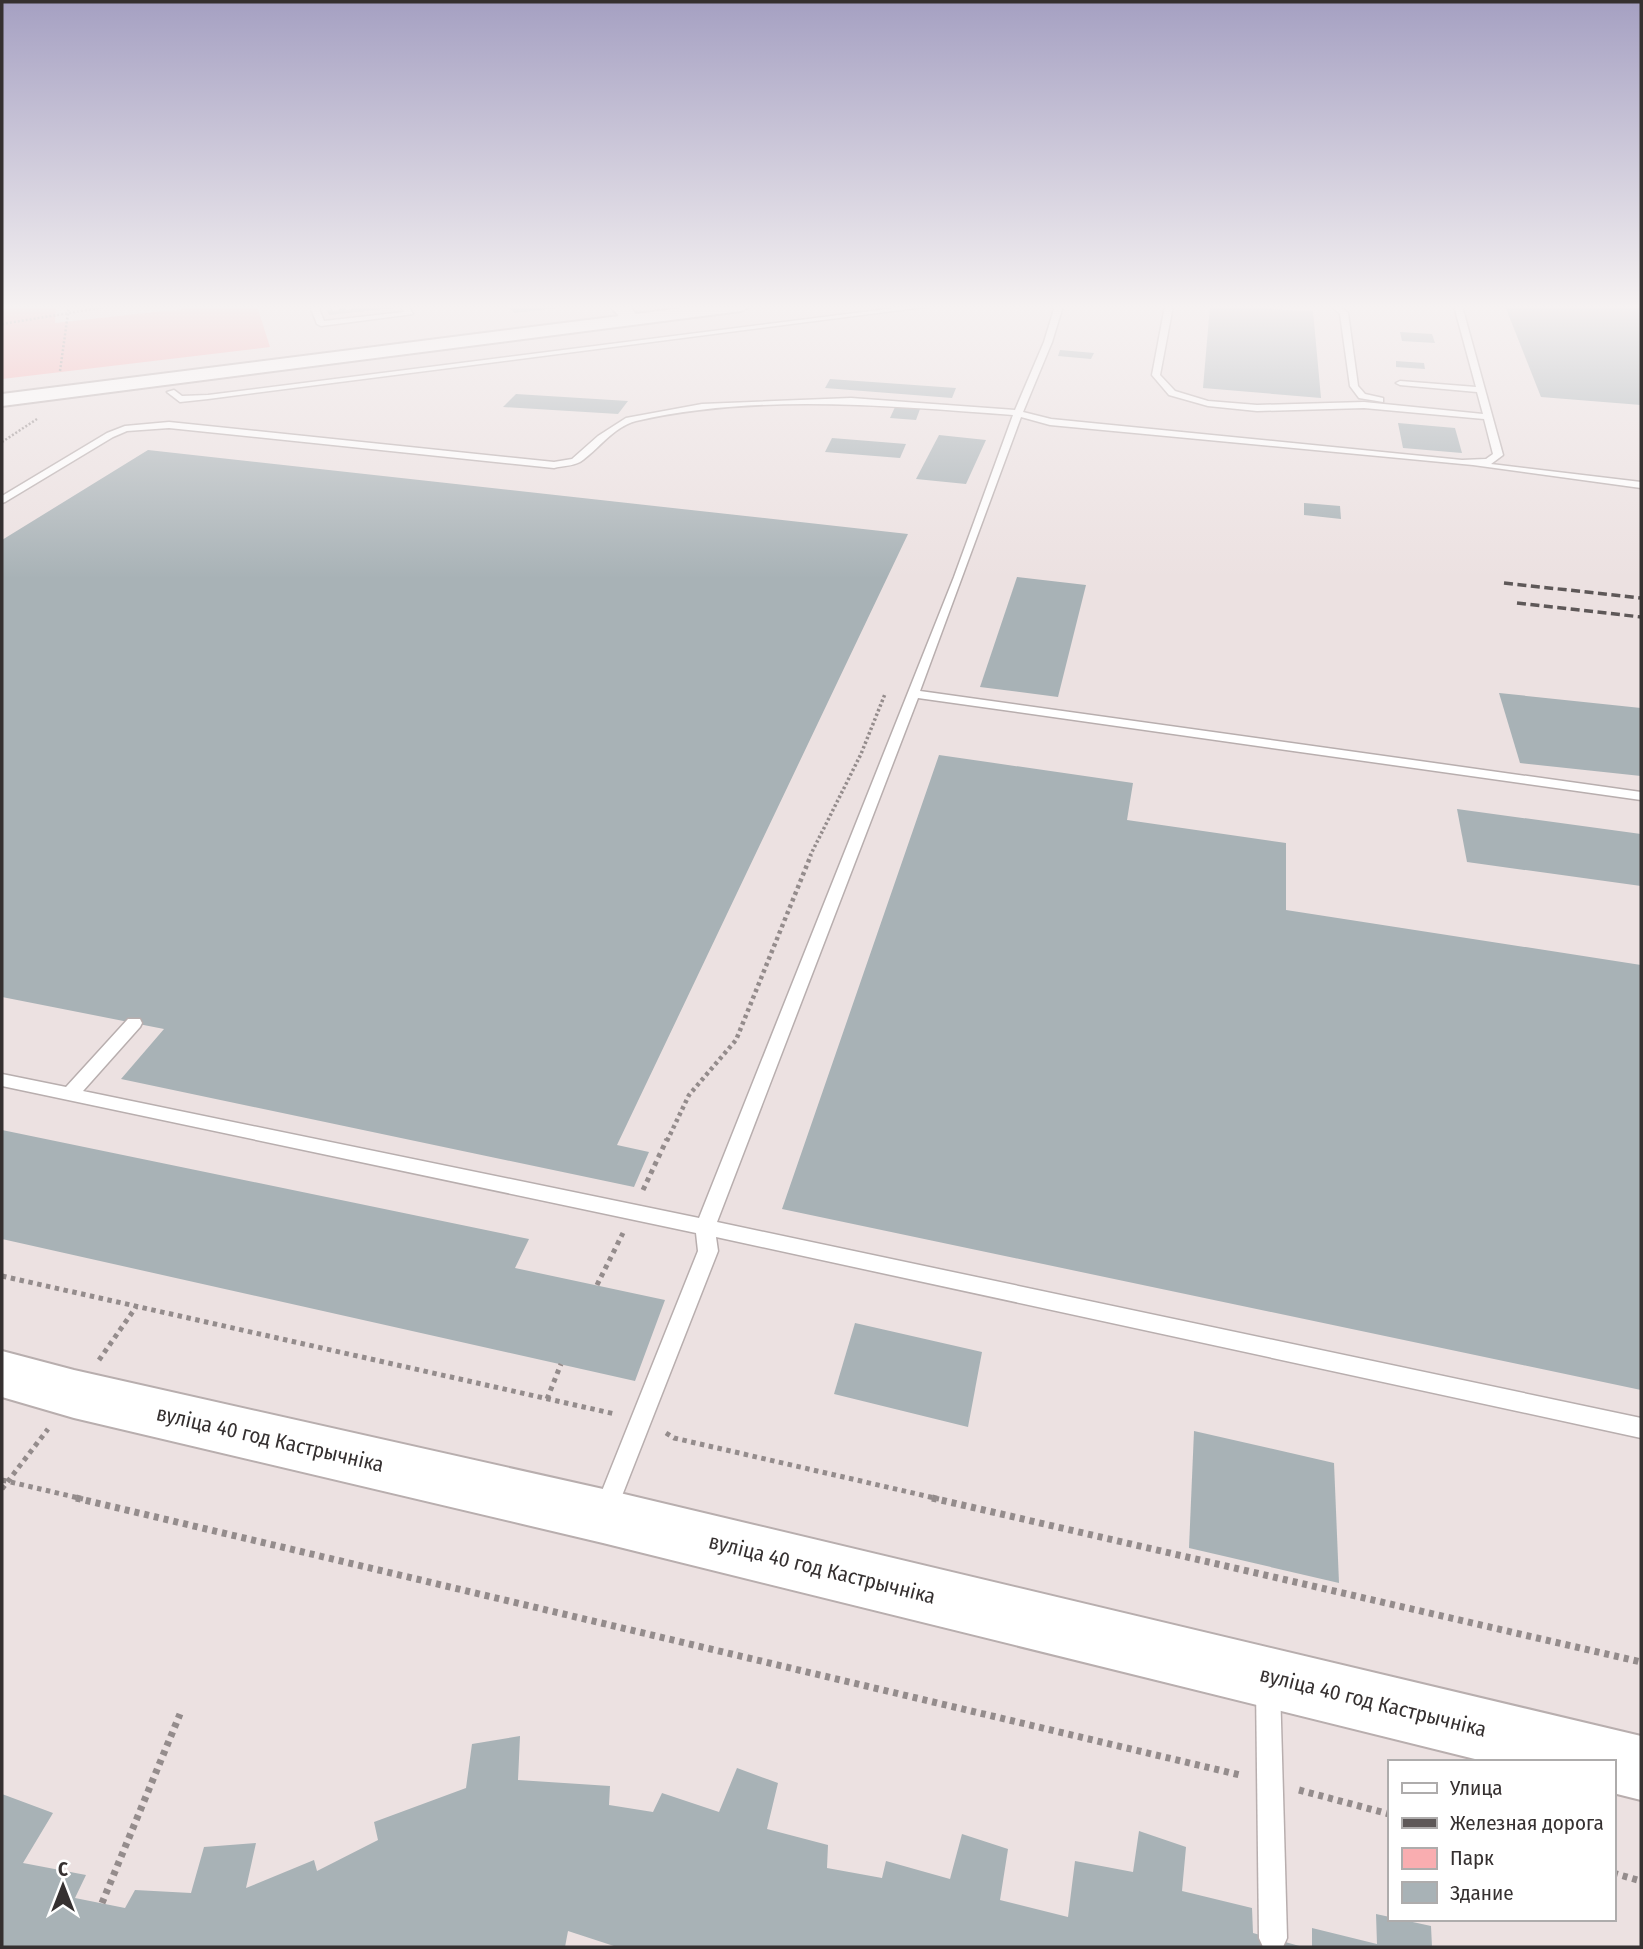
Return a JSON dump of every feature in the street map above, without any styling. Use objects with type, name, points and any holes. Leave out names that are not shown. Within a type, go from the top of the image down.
[{"type":"main road","points":[[2,400],[24,397]]},
{"type":"main road","name":"вуліца 40 год Кастрычніка","points":[[2,1374],[74,1394],[603,1516],[1609,1760]]},
{"type":"main road","name":"вуліца 40 год Кастрычніка","points":[[1615,1762],[1641,1768]]},
{"type":"lane","points":[[177,397],[208,397]]},
{"type":"lane","points":[[603,1516],[708,1251],[705,1227],[914,694],[1025,397]]},
{"type":"lane","points":[[1186,397],[1208,403],[1257,408],[1364,405],[1487,413]]},
{"type":"lane","points":[[1366,397],[1386,402],[1487,413]]},
{"type":"lane","points":[[1484,397],[1499,455]]},
{"type":"lane","points":[[2,500],[110,435],[146,425],[169,425],[554,465],[575,461],[601,438],[629,420],[702,407],[852,401],[1018,413],[1050,422],[1321,447],[1641,485]]},
{"type":"lane","points":[[1462,463],[1488,463],[1499,455]]},
{"type":"lane","points":[[1499,455],[1559,477]]},
{"type":"lane","points":[[914,694],[1641,796]]},
{"type":"lane","points":[[71,1093],[134,1023]]},
{"type":"lane","points":[[2,1080],[705,1227],[1641,1428]]},
{"type":"lane","points":[[1268,1676],[1273,1938]]},
{"type":"path","points":[[2,442],[41,416]]},
{"type":"path","points":[[597,1286],[689,1095],[736,1040],[814,846],[861,754],[887,690]]},
{"type":"path","points":[[2,1276],[642,1420],[674,1438],[1641,1662]]},
{"type":"path","points":[[547,1399],[561,1364]]},
{"type":"path","points":[[2,1480],[1270,1783],[1388,1814]]},
{"type":"path","points":[[102,1903],[180,1714]]},
{"type":"path","points":[[1615,1874],[1641,1881]]},
{"type":"building","points":[[513,397],[628,401],[618,414],[503,407]]},
{"type":"building","points":[[1541,397],[1641,397],[1641,405]]},
{"type":"building","points":[[895,407],[920,409],[916,420],[890,418]]},
{"type":"building","points":[[1398,423],[1455,428],[1462,453],[1403,448]]},
{"type":"building","points":[[939,435],[986,440],[966,484],[916,479]]},
{"type":"building","points":[[832,438],[906,444],[900,458],[825,452]]},
{"type":"building","points":[[148,450],[908,534],[617,1145],[649,1152],[634,1187],[121,1079],[164,1029],[2,997],[2,540]]},
{"type":"building","points":[[1304,503],[1340,506],[1341,519],[1304,515]]},
{"type":"building","points":[[1017,577],[1086,585],[1058,697],[980,687]]},
{"type":"building","points":[[1499,693],[1641,708],[1641,776],[1520,763]]},
{"type":"building","points":[[939,755],[1133,783],[1127,820],[1286,843],[1286,910],[1641,965],[1641,1390],[782,1209]]},
{"type":"building","points":[[1457,809],[1641,834],[1641,886],[1467,862]]},
{"type":"building","points":[[2,1130],[529,1239],[515,1268],[665,1300],[635,1381],[2,1239]]},
{"type":"building","points":[[855,1323],[982,1352],[968,1427],[834,1394]]},
{"type":"building","points":[[1194,1431],[1334,1463],[1339,1583],[1189,1548]]},
{"type":"building","points":[[520,1736],[518,1780],[610,1786],[609,1805],[653,1812],[662,1793],[719,1812],[737,1768],[778,1783],[767,1829],[828,1845],[827,1868],[882,1878],[886,1861],[950,1879],[962,1834],[1008,1849],[1000,1900],[1068,1917],[1075,1861],[1133,1872],[1139,1831],[1186,1847],[1182,1891],[1252,1908],[1253,1933],[1303,1947],[617,1947],[568,1931],[565,1947],[2,1947],[2,1794],[53,1813],[23,1863],[86,1875],[75,1898],[125,1908],[135,1890],[191,1893],[204,1847],[256,1843],[246,1888],[314,1860],[317,1871],[378,1840],[374,1822],[466,1788],[472,1744]]},
{"type":"building","points":[[1376,1914],[1388,1917],[1388,1921],[1408,1921],[1431,1926],[1432,1947],[1312,1947],[1312,1928],[1377,1944]]},
{"type":"railway","points":[[1504,583],[1641,598]]},
{"type":"railway","points":[[1517,603],[1641,617]]}]
